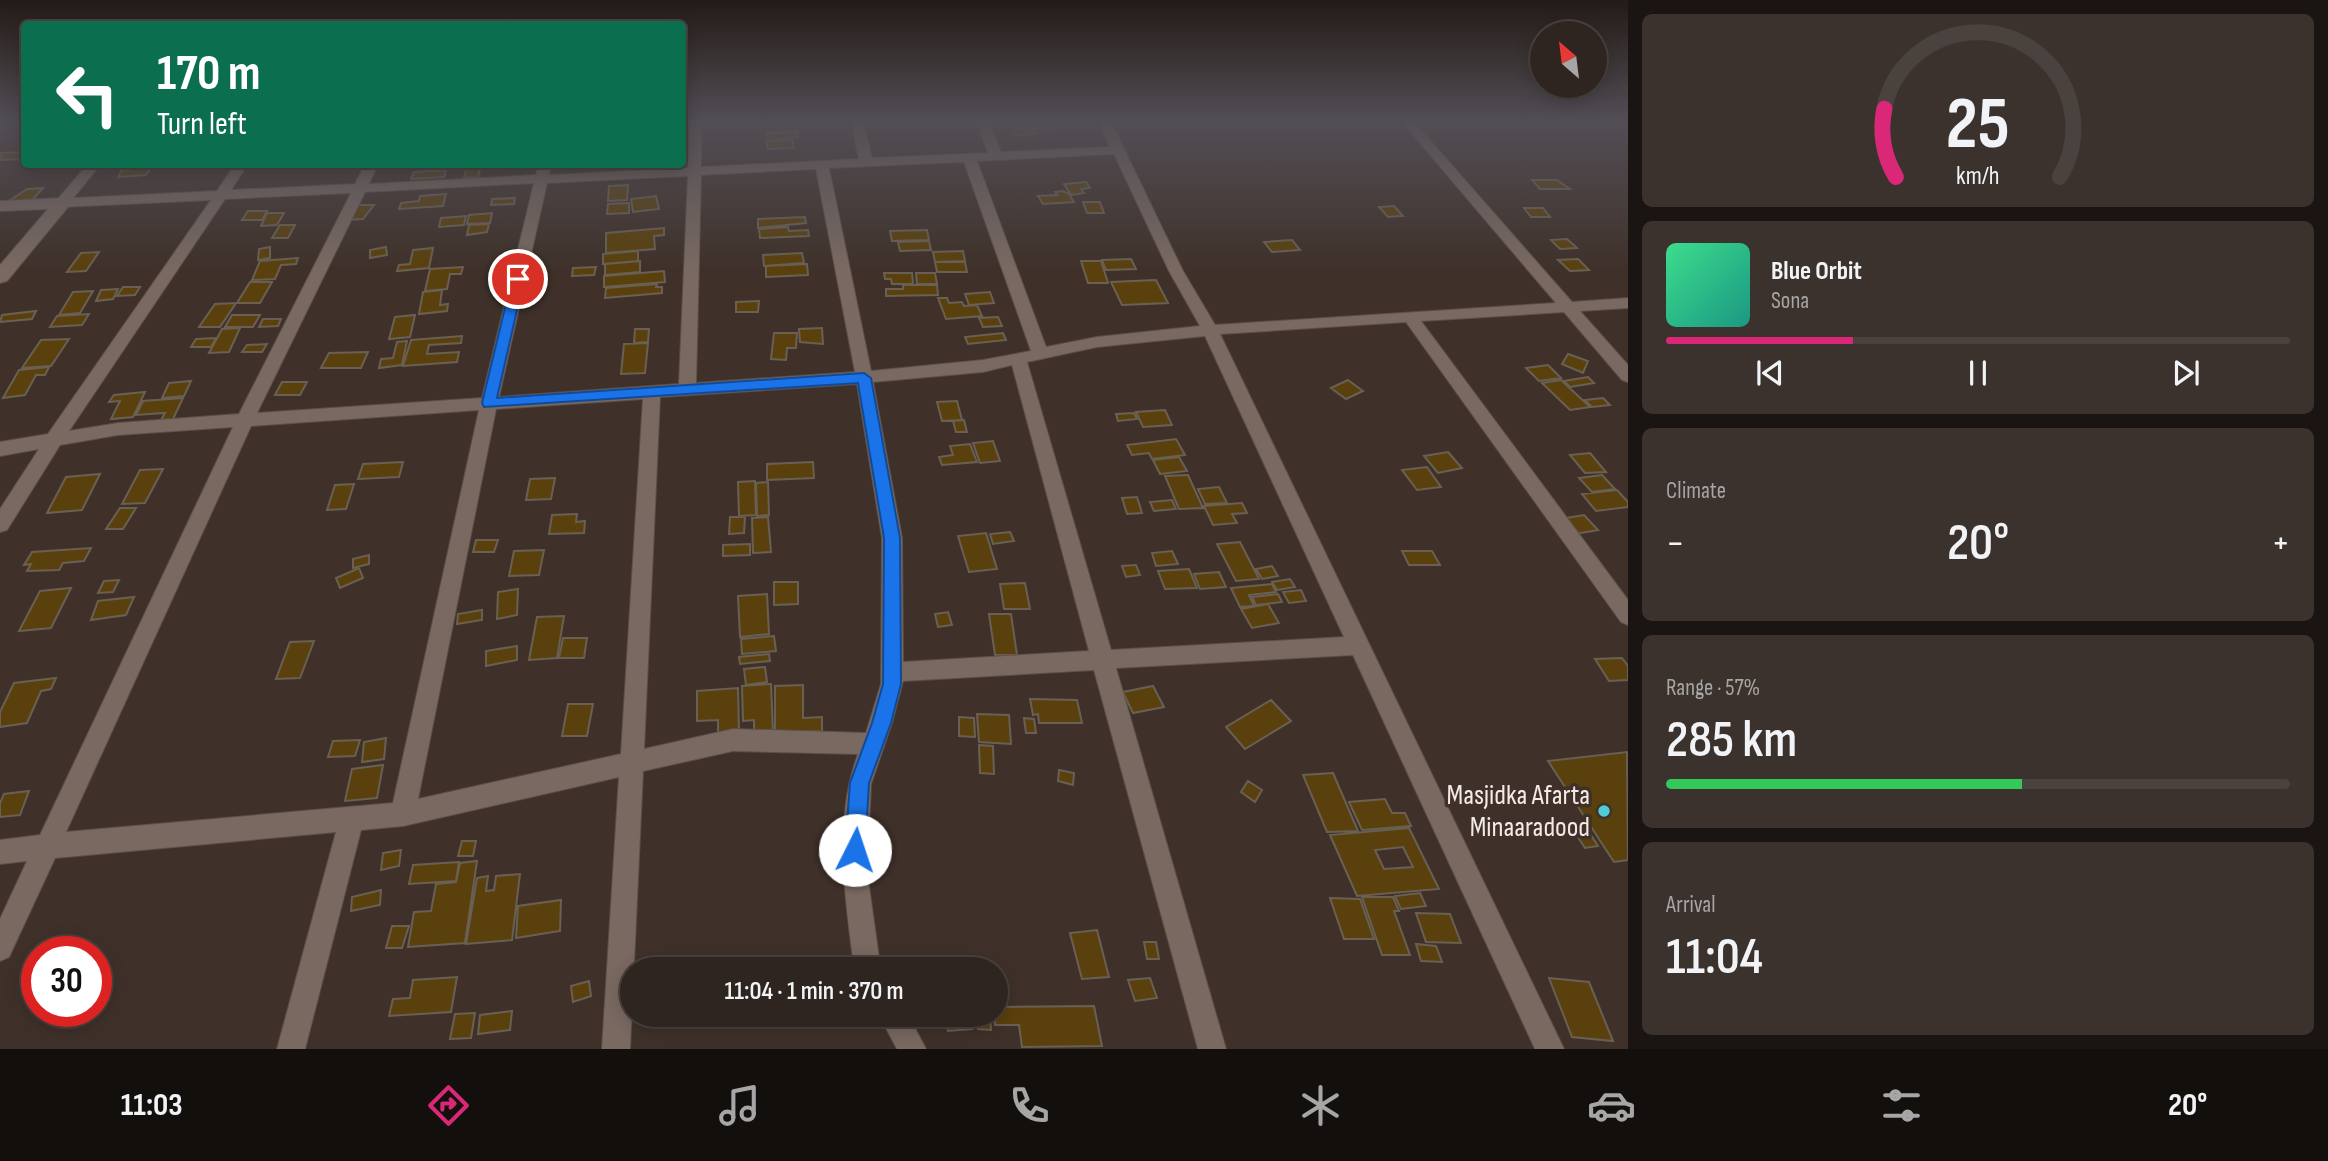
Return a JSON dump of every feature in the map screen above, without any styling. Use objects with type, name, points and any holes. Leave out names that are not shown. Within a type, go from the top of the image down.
[{"type":"street","points":[[0,277],[89,171]]},
{"type":"street","points":[[0,525],[54,440],[237,171]]},
{"type":"street","points":[[0,948],[245,420],[368,171]]},
{"type":"street","points":[[0,206],[358,188],[543,172],[693,171],[687,390]]},
{"type":"street","points":[[823,171],[892,538],[892,684],[859,783],[854,872],[866,957]]},
{"type":"street","points":[[973,171],[1029,356],[1103,660],[1212,1049]]},
{"type":"street","points":[[1128,171],[1176,271],[1210,330],[1550,1049]]},
{"type":"street","points":[[1451,171],[1628,376]]},
{"type":"street","points":[[403,814],[489,403],[543,172]]},
{"type":"street","points":[[0,449],[118,429],[864,378],[983,366],[1097,342],[1210,330],[1628,303]]},
{"type":"street","points":[[1410,317],[1628,615]]},
{"type":"street","points":[[616,1049],[652,392]]},
{"type":"street","points":[[892,672],[1359,645]]},
{"type":"street","points":[[0,852],[403,814],[733,740],[874,744]]},
{"type":"street","points":[[291,1049],[352,818]]},
{"type":"street","points":[[900,1027],[912,1049]]},
{"type":"building","points":[[121,171],[149,171],[146,175],[118,177]]},
{"type":"building","points":[[446,171],[444,177],[411,179],[414,172]]},
{"type":"building","points":[[466,171],[480,171],[478,177],[464,178]]},
{"type":"building","points":[[1532,180],[1557,180],[1570,189],[1540,189]]},
{"type":"building","points":[[1086,182],[1090,188],[1081,189],[1084,193],[1071,195],[1064,184]]},
{"type":"building","points":[[628,185],[627,200],[608,201],[609,186]]},
{"type":"building","points":[[43,188],[32,200],[9,201],[27,189]]},
{"type":"building","points":[[1063,191],[1069,194],[1074,202],[1043,204],[1038,196],[1057,195],[1055,192]]},
{"type":"building","points":[[446,194],[443,206],[399,209],[401,203],[419,201],[420,196]]},
{"type":"building","points":[[656,196],[659,209],[633,212],[631,199]]},
{"type":"building","points":[[515,198],[514,204],[491,205],[492,199]]},
{"type":"building","points":[[1083,202],[1100,202],[1104,213],[1087,213]]},
{"type":"building","points":[[629,203],[629,213],[607,214],[608,204]]},
{"type":"building","points":[[354,205],[374,205],[363,219],[346,220]]},
{"type":"building","points":[[1394,206],[1403,216],[1388,217],[1379,207]]},
{"type":"building","points":[[1524,208],[1543,208],[1550,217],[1531,217]]},
{"type":"building","points":[[248,211],[267,211],[262,220],[242,220]]},
{"type":"building","points":[[267,213],[284,213],[277,225],[261,226]]},
{"type":"building","points":[[492,213],[490,223],[467,224],[469,215]]},
{"type":"building","points":[[466,216],[464,225],[439,227],[441,218]]},
{"type":"building","points":[[805,217],[806,223],[758,228],[758,219]]},
{"type":"building","points":[[489,224],[487,232],[467,235],[469,225]]},
{"type":"building","points":[[280,225],[295,225],[288,238],[272,238]]},
{"type":"building","points":[[788,227],[789,231],[808,230],[809,236],[760,238],[759,229]]},
{"type":"building","points":[[664,228],[664,235],[654,236],[655,249],[606,253],[606,233]]},
{"type":"building","points":[[927,230],[929,240],[892,241],[890,231]]},
{"type":"building","points":[[1567,239],[1577,248],[1560,249],[1551,240]]},
{"type":"building","points":[[1292,240],[1300,250],[1272,252],[1264,242]]},
{"type":"building","points":[[929,241],[931,250],[900,251],[898,242]]},
{"type":"building","points":[[270,247],[270,258],[258,260],[259,249]]},
{"type":"building","points":[[386,247],[387,255],[370,258],[370,250]]},
{"type":"building","points":[[433,248],[429,268],[397,271],[399,265],[410,264],[413,250]]},
{"type":"building","points":[[638,251],[638,261],[603,264],[603,254]]},
{"type":"building","points":[[963,251],[965,261],[935,262],[933,252]]},
{"type":"building","points":[[99,252],[86,271],[67,272],[81,253]]},
{"type":"building","points":[[802,253],[804,263],[764,266],[763,255]]},
{"type":"building","points":[[298,258],[296,264],[281,265],[275,279],[252,280],[260,261]]},
{"type":"building","points":[[1131,259],[1136,269],[1106,270],[1102,260]]},
{"type":"building","points":[[1578,259],[1589,270],[1570,271],[1558,260]]},
{"type":"building","points":[[640,261],[640,272],[605,275],[605,264]]},
{"type":"building","points":[[1081,261],[1101,261],[1108,283],[1088,283]]},
{"type":"building","points":[[935,262],[965,262],[967,272],[937,272]]},
{"type":"building","points":[[807,264],[808,275],[766,277],[766,266]]},
{"type":"building","points":[[463,267],[461,274],[450,274],[447,289],[425,291],[430,269]]},
{"type":"building","points":[[596,267],[594,275],[572,276],[573,268]]},
{"type":"building","points":[[664,271],[665,282],[604,287],[604,276]]},
{"type":"building","points":[[884,273],[912,273],[913,284],[892,284],[891,279],[885,279]]},
{"type":"building","points":[[916,273],[935,273],[937,284],[917,284]]},
{"type":"building","points":[[1156,280],[1168,303],[1122,305],[1111,282]]},
{"type":"building","points":[[250,282],[272,282],[260,303],[237,303]]},
{"type":"building","points":[[657,284],[656,287],[662,287],[662,293],[605,298],[606,288]]},
{"type":"building","points":[[903,285],[937,285],[938,295],[886,296],[886,289],[903,289]]},
{"type":"building","points":[[123,287],[140,287],[135,295],[117,296]]},
{"type":"building","points":[[118,289],[113,299],[96,301],[101,290]]},
{"type":"building","points":[[442,290],[440,305],[448,304],[447,311],[419,314],[423,292]]},
{"type":"building","points":[[93,291],[80,313],[59,315],[73,292]]},
{"type":"building","points":[[990,292],[994,303],[969,305],[965,294]]},
{"type":"building","points":[[938,298],[947,298],[949,303],[962,302],[964,306],[977,305],[982,316],[946,319]]},
{"type":"building","points":[[759,301],[758,312],[736,312],[736,302]]},
{"type":"building","points":[[236,303],[220,327],[199,327],[215,304]]},
{"type":"building","points":[[36,311],[32,319],[0,322],[2,315]]},
{"type":"building","points":[[89,314],[82,325],[50,327],[57,316]]},
{"type":"building","points":[[232,315],[260,315],[253,327],[225,327]]},
{"type":"building","points":[[415,315],[410,337],[389,339],[395,317]]},
{"type":"building","points":[[998,317],[1002,326],[983,327],[979,318]]},
{"type":"building","points":[[263,319],[281,319],[278,326],[259,327]]},
{"type":"building","points":[[240,328],[229,352],[209,353],[222,329]]},
{"type":"building","points":[[822,328],[823,344],[800,342],[799,329]]},
{"type":"building","points":[[635,329],[649,329],[648,342],[634,343]]},
{"type":"building","points":[[774,333],[797,333],[796,348],[787,348],[786,360],[771,359]]},
{"type":"building","points":[[1003,333],[1006,340],[968,344],[965,337]]},
{"type":"building","points":[[462,336],[461,343],[429,345],[427,354],[459,352],[457,362],[403,366],[411,340]]},
{"type":"building","points":[[216,338],[211,347],[191,347],[196,339]]},
{"type":"building","points":[[69,339],[51,366],[22,368],[41,340]]},
{"type":"building","points":[[407,341],[402,365],[379,368],[381,359],[393,358],[397,342]]},
{"type":"building","points":[[648,343],[645,373],[621,374],[624,344]]},
{"type":"building","points":[[267,344],[262,352],[242,352],[247,345]]},
{"type":"building","points":[[368,352],[361,368],[321,368],[329,353]]},
{"type":"building","points":[[1568,354],[1588,361],[1583,373],[1562,364]]},
{"type":"building","points":[[1548,365],[1561,378],[1539,381],[1526,368]]},
{"type":"building","points":[[49,367],[45,375],[36,375],[25,395],[3,398],[19,370]]},
{"type":"building","points":[[1588,377],[1594,383],[1570,387],[1564,381]]},
{"type":"building","points":[[1348,380],[1363,391],[1346,399],[1331,388]]},
{"type":"building","points":[[1561,380],[1590,407],[1570,410],[1542,383]]},
{"type":"building","points":[[191,381],[184,396],[162,398],[169,383]]},
{"type":"building","points":[[282,382],[307,382],[300,395],[275,395]]},
{"type":"building","points":[[145,392],[133,417],[111,419],[120,401],[109,402],[114,395]]},
{"type":"building","points":[[183,398],[173,419],[161,420],[165,413],[136,415],[143,401]]},
{"type":"building","points":[[1603,398],[1610,405],[1592,407],[1585,400]]},
{"type":"building","points":[[957,401],[962,420],[942,421],[937,402]]},
{"type":"building","points":[[1165,410],[1172,425],[1143,427],[1136,412]]},
{"type":"building","points":[[1134,413],[1137,419],[1118,421],[1116,414]]},
{"type":"building","points":[[964,420],[967,432],[956,432],[953,421]]},
{"type":"building","points":[[1176,439],[1185,455],[1152,459],[1149,453],[1132,455],[1127,445]]},
{"type":"building","points":[[993,441],[1000,461],[980,463],[973,443]]},
{"type":"building","points":[[970,444],[977,462],[942,465],[939,457],[953,455],[950,446]]},
{"type":"building","points":[[1448,452],[1462,468],[1438,473],[1424,456]]},
{"type":"building","points":[[1590,453],[1606,472],[1585,473],[1570,455]]},
{"type":"building","points":[[1179,457],[1187,471],[1160,474],[1153,460]]},
{"type":"building","points":[[403,462],[399,477],[358,479],[363,464]]},
{"type":"building","points":[[813,462],[814,478],[767,480],[767,464]]},
{"type":"building","points":[[1427,467],[1441,487],[1417,490],[1402,470]]},
{"type":"building","points":[[163,469],[145,503],[122,504],[140,470]]},
{"type":"building","points":[[100,474],[82,510],[47,513],[66,477]]},
{"type":"building","points":[[1188,475],[1203,508],[1179,509],[1165,476]]},
{"type":"building","points":[[1602,475],[1615,489],[1592,492],[1579,478]]},
{"type":"building","points":[[555,478],[551,499],[526,500],[530,479]]},
{"type":"building","points":[[755,481],[756,515],[739,516],[738,482]]},
{"type":"building","points":[[768,482],[769,515],[757,516],[756,483]]},
{"type":"building","points":[[354,484],[346,509],[327,510],[335,485]]},
{"type":"building","points":[[1219,487],[1227,503],[1205,504],[1198,489]]},
{"type":"building","points":[[1617,490],[1628,502],[1628,507],[1596,511],[1582,494]]},
{"type":"building","points":[[1137,497],[1142,513],[1127,514],[1122,498]]},
{"type":"building","points":[[1172,500],[1176,509],[1154,511],[1150,502]]},
{"type":"building","points":[[1242,503],[1247,513],[1232,514],[1237,523],[1213,525],[1204,506]]},
{"type":"building","points":[[120,508],[136,508],[123,529],[106,529]]},
{"type":"building","points":[[577,514],[576,522],[585,521],[584,533],[549,534],[552,515]]},
{"type":"building","points":[[1584,515],[1598,530],[1575,534],[1560,519]]},
{"type":"building","points":[[730,517],[745,517],[744,533],[729,534]]},
{"type":"building","points":[[768,517],[771,552],[753,553],[752,518]]},
{"type":"building","points":[[1010,532],[1014,541],[993,544],[990,534]]},
{"type":"building","points":[[986,533],[997,569],[969,572],[958,536]]},
{"type":"building","points":[[476,540],[498,540],[494,552],[473,552]]},
{"type":"building","points":[[1240,542],[1259,579],[1236,581],[1217,544]]},
{"type":"building","points":[[750,544],[750,555],[723,556],[723,545]]},
{"type":"building","points":[[91,548],[84,561],[63,563],[59,570],[27,571],[31,564],[24,565],[32,552]]},
{"type":"building","points":[[544,550],[539,575],[509,576],[514,551]]},
{"type":"building","points":[[1172,551],[1178,564],[1156,566],[1152,553]]},
{"type":"building","points":[[1402,551],[1432,551],[1440,565],[1409,565]]},
{"type":"building","points":[[369,555],[369,564],[353,568],[353,559]]},
{"type":"building","points":[[1136,565],[1140,575],[1126,577],[1122,566]]},
{"type":"building","points":[[1272,566],[1278,576],[1262,579],[1256,569]]},
{"type":"building","points":[[359,568],[363,578],[340,588],[336,578]]},
{"type":"building","points":[[1189,569],[1197,588],[1165,589],[1158,571]]},
{"type":"building","points":[[1219,572],[1226,587],[1200,589],[1194,574]]},
{"type":"building","points":[[1290,579],[1295,587],[1277,590],[1272,582]]},
{"type":"building","points":[[119,580],[113,592],[98,593],[104,581]]},
{"type":"building","points":[[774,582],[798,582],[798,604],[774,605]]},
{"type":"building","points":[[1025,583],[1030,609],[1004,609],[1000,584]]},
{"type":"building","points":[[1272,584],[1276,592],[1249,595],[1254,606],[1240,607],[1231,588]]},
{"type":"building","points":[[71,588],[51,628],[19,631],[40,591]]},
{"type":"building","points":[[518,589],[517,615],[497,619],[498,592]]},
{"type":"building","points":[[1301,590],[1306,601],[1289,603],[1283,592]]},
{"type":"building","points":[[767,594],[769,634],[740,637],[738,596]]},
{"type":"building","points":[[1278,594],[1282,602],[1256,605],[1252,597]]},
{"type":"building","points":[[134,597],[126,615],[91,620],[98,601]]},
{"type":"building","points":[[1268,604],[1279,623],[1252,628],[1241,609]]},
{"type":"building","points":[[482,610],[482,620],[457,624],[458,614]]},
{"type":"building","points":[[948,612],[952,625],[938,627],[935,614]]},
{"type":"building","points":[[989,614],[1011,614],[1017,655],[995,655]]},
{"type":"building","points":[[564,616],[557,658],[529,660],[537,617]]},
{"type":"building","points":[[774,636],[776,651],[742,654],[741,639]]},
{"type":"building","points":[[563,638],[587,638],[584,658],[559,658]]},
{"type":"building","points":[[314,641],[300,678],[276,679],[290,642]]},
{"type":"building","points":[[517,646],[517,660],[486,666],[486,651]]},
{"type":"building","points":[[769,654],[770,661],[740,664],[739,657]]},
{"type":"building","points":[[1622,658],[1628,666],[1628,680],[1609,681],[1595,659]]},
{"type":"building","points":[[765,667],[767,682],[746,685],[744,669]]},
{"type":"building","points":[[56,678],[51,689],[41,691],[27,723],[0,727],[0,712],[14,683]]},
{"type":"building","points":[[771,684],[773,732],[754,734],[754,720],[743,721],[742,686]]},
{"type":"building","points":[[803,685],[803,718],[822,717],[822,731],[775,732],[775,686]]},
{"type":"building","points":[[1153,686],[1164,707],[1133,713],[1123,692]]},
{"type":"building","points":[[738,688],[739,733],[718,735],[718,720],[697,721],[697,691]]},
{"type":"building","points":[[1030,699],[1077,700],[1082,723],[1039,723],[1038,714],[1033,715]]},
{"type":"building","points":[[1271,700],[1291,721],[1245,749],[1226,727]]},
{"type":"building","points":[[568,704],[593,704],[587,736],[562,736]]},
{"type":"building","points":[[977,714],[1009,715],[1011,744],[979,742]]},
{"type":"building","points":[[959,717],[974,718],[975,737],[959,736]]},
{"type":"building","points":[[1024,718],[1034,719],[1036,733],[1026,733]]},
{"type":"building","points":[[386,738],[384,759],[362,762],[364,742]]},
{"type":"building","points":[[360,740],[355,756],[328,757],[333,741]]},
{"type":"building","points":[[979,745],[993,746],[994,774],[980,773]]},
{"type":"building","name":"Masjidka Afarta Minaaradood","points":[[1627,752],[1628,860],[1614,862],[1548,761]]},
{"type":"building","points":[[383,765],[377,798],[345,801],[352,769]]},
{"type":"building","points":[[1059,770],[1074,773],[1073,785],[1058,781]]},
{"type":"building","points":[[1333,773],[1358,831],[1327,832],[1303,775]]},
{"type":"building","points":[[1248,781],[1262,790],[1255,802],[1241,792]]},
{"type":"building","points":[[29,791],[20,815],[0,817],[0,803],[4,794]]},
{"type":"building","points":[[1385,799],[1392,813],[1405,813],[1411,826],[1362,830],[1349,802]]},
{"type":"building","points":[[1585,826],[1598,846],[1585,848],[1572,828]]},
{"type":"building","points":[[1409,828],[1439,889],[1357,896],[1330,835]],"holes":[[[1403,847],[1413,867],[1384,869],[1375,850]]]},
{"type":"building","points":[[462,841],[476,841],[473,856],[458,856]]},
{"type":"building","points":[[401,850],[399,866],[381,870],[383,853]]},
{"type":"building","points":[[477,861],[465,943],[408,947],[414,912],[431,911],[436,884],[456,882],[460,863]]},
{"type":"building","points":[[459,862],[456,881],[409,884],[413,865]]},
{"type":"building","points":[[520,874],[512,940],[466,944],[477,878],[488,876],[486,891],[494,890],[496,876]]},
{"type":"building","points":[[381,890],[380,905],[351,911],[352,897]]},
{"type":"building","points":[[1420,893],[1426,906],[1401,909],[1395,896]]},
{"type":"building","points":[[1362,897],[1393,897],[1399,911],[1394,911],[1410,955],[1382,955]]},
{"type":"building","points":[[1330,898],[1360,899],[1374,939],[1344,939]]},
{"type":"building","points":[[561,900],[560,931],[516,938],[518,906]]},
{"type":"building","points":[[1416,913],[1450,914],[1461,943],[1426,942]]},
{"type":"building","points":[[392,926],[409,926],[402,948],[386,948]]},
{"type":"building","points":[[1097,930],[1109,977],[1082,979],[1070,933]]},
{"type":"building","points":[[1144,942],[1156,942],[1159,959],[1147,959]]},
{"type":"building","points":[[1416,944],[1436,946],[1442,962],[1421,961]]},
{"type":"building","points":[[457,977],[451,1012],[389,1016],[393,999],[410,998],[413,980]]},
{"type":"building","points":[[1150,978],[1157,998],[1135,1001],[1128,980]]},
{"type":"building","points":[[1549,978],[1589,982],[1613,1041],[1572,1037]]},
{"type":"building","points":[[589,981],[591,996],[573,1002],[571,986]]},
{"type":"building","points":[[1094,1006],[1102,1046],[1022,1047],[1019,1025],[1008,1025],[1008,1007]]},
{"type":"building","points":[[512,1011],[510,1030],[478,1034],[480,1015]]},
{"type":"building","points":[[475,1013],[471,1038],[450,1039],[455,1014]]},
{"type":"building","points":[[948,1027],[972,1029],[948,1031]]},
{"type":"building","points":[[991,1027],[991,1030],[978,1029]]},
{"type":"place","name":"Masjidka Afarta Minaaradood","points":[[1604,811]]},
{"type":"route","points":[[518,279],[489,403],[864,378],[892,538],[892,684],[859,783],[855,850]]}]
